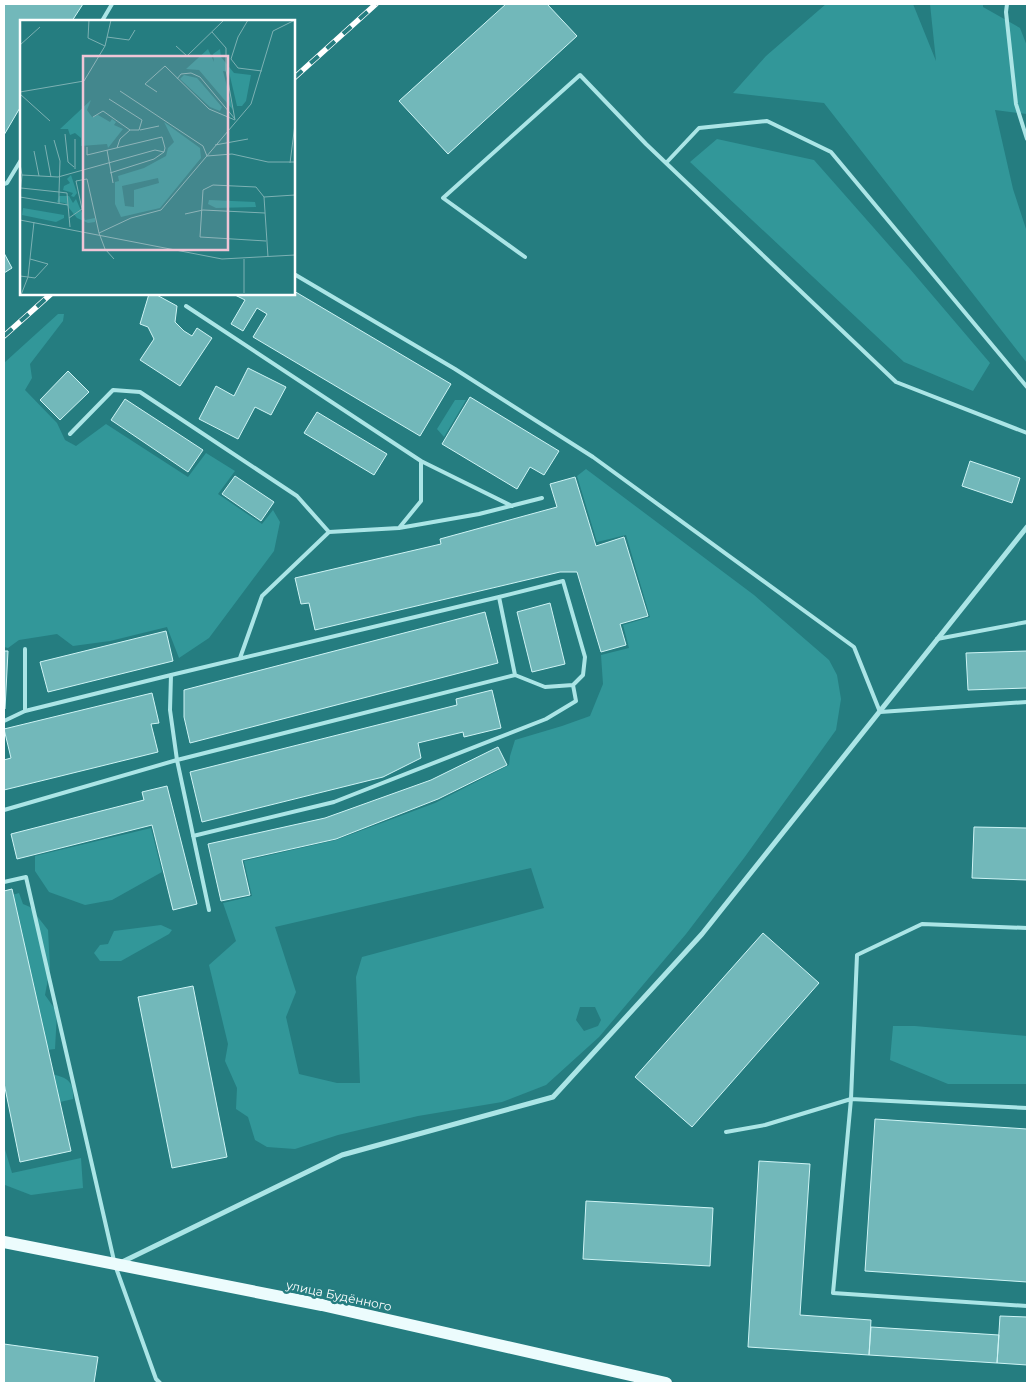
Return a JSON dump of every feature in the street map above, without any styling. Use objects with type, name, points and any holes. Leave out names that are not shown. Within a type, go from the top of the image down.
[{"type":"main road","name":"улица Будённого","points":[[4,1242],[322,1305],[666,1383]]},
{"type":"street","points":[[115,1265],[342,1155],[553,1097],[702,934],[1027,527]]},
{"type":"lane","points":[[103,20],[112,4]]},
{"type":"lane","points":[[1007,4],[1006,12],[1016,104],[1027,139]]},
{"type":"lane","points":[[525,257],[443,198],[580,75],[646,144],[896,382],[1027,433]]},
{"type":"lane","points":[[666,163],[699,128],[767,121],[831,152],[1027,387]]},
{"type":"lane","points":[[4,184],[8,183],[20,162]]},
{"type":"lane","points":[[295,275],[455,369],[593,457],[854,647],[880,712],[1027,702]]},
{"type":"lane","points":[[186,306],[421,461],[512,506]]},
{"type":"lane","points":[[70,434],[113,390],[140,392],[297,496],[330,532]]},
{"type":"lane","points":[[399,528],[421,501],[421,461]]},
{"type":"lane","points":[[240,658],[262,596],[330,532],[399,528],[479,514],[542,498]]},
{"type":"lane","points":[[4,721],[25,711],[563,581],[585,657],[583,676],[573,685],[545,687],[515,675],[177,760],[4,810]]},
{"type":"lane","points":[[499,597],[515,675]]},
{"type":"lane","points":[[937,639],[1027,622]]},
{"type":"lane","points":[[25,649],[25,711]]},
{"type":"lane","points":[[171,675],[170,710],[177,760],[209,910]]},
{"type":"lane","points":[[193,836],[334,802],[515,732],[546,719],[576,701],[573,685]]},
{"type":"lane","points":[[4,882],[26,877],[115,1265],[156,1379],[160,1383]]},
{"type":"lane","points":[[1027,928],[922,924],[857,955],[851,1099],[833,1293],[1027,1306]]},
{"type":"lane","points":[[726,1132],[765,1125],[851,1099],[1027,1108]]},
{"type":"shaded area","points":[[826,4],[913,4],[936,61],[930,4],[983,4],[983,7],[1020,28],[1027,46],[1027,114],[995,110],[1013,189],[1027,232],[1027,363],[824,103],[733,93],[766,56]]},
{"type":"shaded area","points":[[717,139],[814,160],[990,363],[973,391],[904,362],[690,162]]},
{"type":"shaded area","points":[[58,314],[64,314],[63,321],[30,364],[32,378],[25,390],[57,423],[65,440],[76,446],[106,424],[188,477],[206,453],[235,471],[218,494],[262,524],[273,510],[280,522],[274,551],[209,638],[179,658],[167,627],[110,641],[73,646],[57,634],[19,640],[8,648],[4,647],[4,363]]},
{"type":"shaded area","points":[[455,400],[466,400],[444,437],[437,429]]},
{"type":"shaded area","points":[[586,469],[754,595],[829,660],[837,675],[841,699],[836,730],[744,858],[686,934],[599,1037],[546,1085],[502,1102],[418,1116],[338,1135],[295,1149],[267,1147],[255,1140],[248,1117],[236,1109],[237,1088],[225,1061],[228,1044],[209,965],[236,941],[223,903],[252,896],[244,861],[336,840],[435,803],[509,765],[515,740],[590,716],[603,684],[601,655],[629,648],[623,625],[650,617],[626,535],[597,542],[577,476]],"holes":[[[531,868],[544,908],[362,957],[356,977],[360,1083],[337,1083],[299,1074],[286,1017],[296,992],[275,927]],[[580,1007],[595,1007],[601,1020],[598,1026],[584,1031],[576,1020]]]},
{"type":"shaded area","points":[[151,828],[162,872],[112,900],[85,905],[49,892],[35,871],[35,856]]},
{"type":"shaded area","points":[[19,893],[23,904],[30,907],[48,930],[50,968],[45,995],[57,1012],[55,1049],[40,1051],[6,897]]},
{"type":"shaded area","points":[[161,925],[172,930],[169,934],[121,961],[100,961],[94,953],[100,945],[108,944],[114,931]]},
{"type":"shaded area","points":[[893,1026],[915,1026],[1027,1036],[1027,1084],[948,1084],[890,1060]]},
{"type":"shaded area","points":[[49,1073],[68,1080],[72,1087],[73,1099],[60,1102],[45,1090]]},
{"type":"shaded area","points":[[4,1146],[12,1173],[81,1158],[83,1188],[31,1195],[5,1185]]},
{"type":"building","points":[[4,4],[83,4],[73,20],[20,20],[20,108],[4,135]]},
{"type":"building","points":[[506,4],[547,4],[577,36],[448,154],[399,101]]},
{"type":"building","points":[[4,253],[12,268],[4,273]]},
{"type":"building","points":[[295,292],[451,384],[420,436],[253,337],[267,314],[257,308],[243,331],[231,324],[245,300],[235,295],[295,295]]},
{"type":"building","points":[[149,295],[157,295],[177,306],[175,322],[184,331],[192,336],[197,328],[212,338],[180,386],[140,360],[154,339],[148,327],[140,324]]},
{"type":"building","points":[[248,368],[286,387],[271,415],[255,407],[238,439],[199,419],[216,386],[234,396]]},
{"type":"building","points":[[68,371],[89,392],[60,420],[40,400]]},
{"type":"building","points":[[470,397],[559,451],[544,475],[530,467],[517,489],[442,444]]},
{"type":"building","points":[[125,399],[203,450],[188,472],[111,420]]},
{"type":"building","points":[[317,412],[387,454],[374,475],[304,433]]},
{"type":"building","points":[[970,461],[1020,478],[1012,503],[962,486]]},
{"type":"building","points":[[235,476],[274,502],[261,521],[222,494]]},
{"type":"building","points":[[575,477],[596,546],[624,537],[648,616],[620,624],[626,645],[601,652],[577,572],[560,572],[315,630],[309,603],[301,604],[295,578],[441,544],[440,539],[557,507],[550,484]]},
{"type":"building","points":[[550,603],[565,664],[532,672],[517,612]]},
{"type":"building","points":[[485,612],[498,663],[190,743],[184,717],[184,690]]},
{"type":"building","points":[[166,631],[173,661],[48,692],[40,662]]},
{"type":"building","points":[[4,651],[8,651],[5,709],[4,709]]},
{"type":"building","points":[[1027,651],[1027,688],[968,690],[966,653]]},
{"type":"building","points":[[492,690],[501,728],[464,737],[463,732],[418,743],[421,758],[383,777],[202,822],[190,772],[457,705],[456,699]]},
{"type":"building","points":[[152,693],[159,723],[151,724],[158,752],[4,790],[4,760],[11,758],[4,729]]},
{"type":"building","points":[[498,747],[507,765],[438,799],[336,839],[242,860],[250,895],[221,901],[208,844],[325,818],[431,780]]},
{"type":"building","points":[[167,786],[197,904],[173,910],[152,825],[17,859],[11,834],[144,800],[142,792]]},
{"type":"building","points":[[974,827],[1027,828],[1027,880],[972,878]]},
{"type":"building","points":[[12,889],[71,1151],[20,1162],[4,1083],[4,891]]},
{"type":"building","points":[[763,933],[819,983],[692,1127],[635,1077]]},
{"type":"building","points":[[193,986],[227,1157],[172,1168],[138,997]]},
{"type":"building","points":[[875,1119],[1027,1129],[1027,1282],[865,1271]]},
{"type":"building","points":[[759,1161],[810,1164],[800,1315],[871,1320],[869,1355],[748,1347]]},
{"type":"building","points":[[586,1201],[713,1208],[710,1266],[583,1259]]},
{"type":"building","points":[[1000,1316],[1027,1317],[1027,1365],[997,1363]]},
{"type":"building","points":[[871,1327],[999,1335],[997,1363],[869,1355]]},
{"type":"building","points":[[4,1344],[98,1357],[94,1383],[4,1383]]},
{"type":"railway","points":[[295,77],[376,4]]},
{"type":"railway","points":[[4,336],[50,295]]}]
